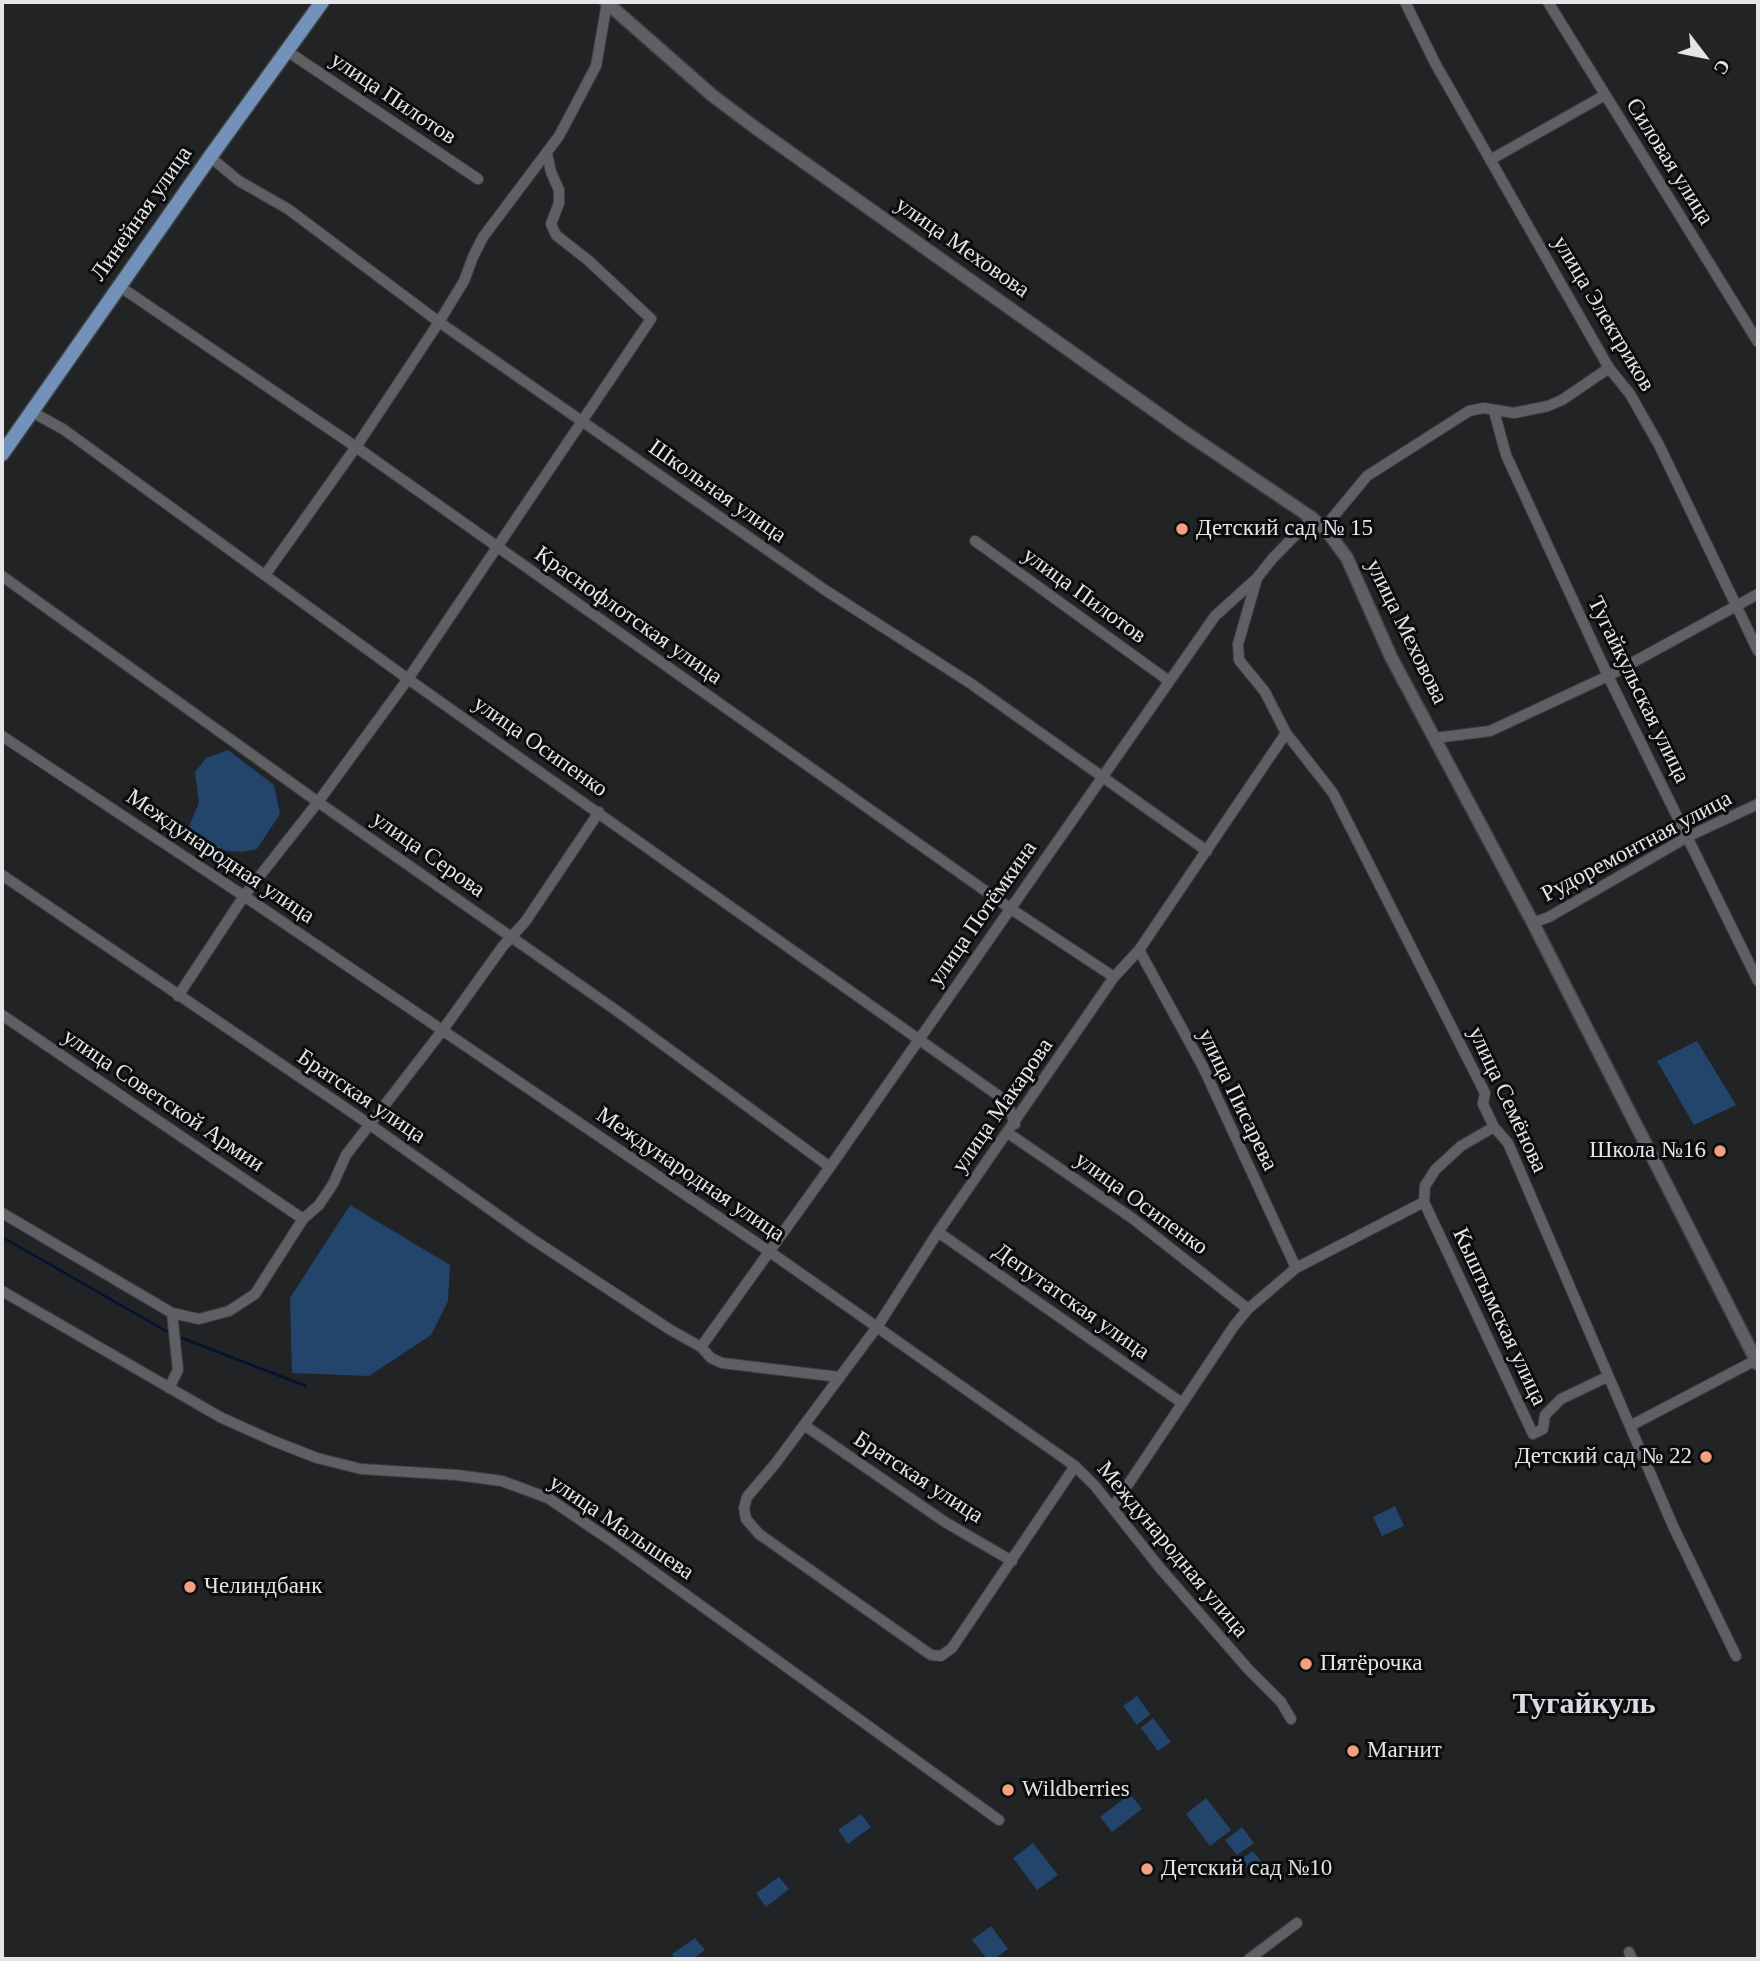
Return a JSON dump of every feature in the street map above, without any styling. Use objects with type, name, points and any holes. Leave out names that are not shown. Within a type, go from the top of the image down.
[{"type":"main road","name":"Линейная улица","points":[[2,454],[322,2]]},
{"type":"street","points":[[265,575],[356,447],[439,322],[464,281],[483,237],[547,153],[578,104],[596,66],[606,2]]},
{"type":"street","name":"улица Меховова","points":[[606,2],[713,96],[757,129],[1324,528],[1347,558],[1391,657],[1533,923],[1758,1361]]},
{"type":"street","name":"улица Электриков","points":[[1405,2],[1435,63],[1609,368],[1630,394],[1659,445],[1758,651]]},
{"type":"street","name":"Силовая улица","points":[[1549,2],[1758,342]]},
{"type":"street","name":"улица Пилотов","points":[[287,51],[478,179]]},
{"type":"street","points":[[1490,160],[1605,95]]},
{"type":"street","points":[[178,996],[244,896],[318,802],[408,679],[651,319],[589,261],[556,235],[551,224],[559,203],[559,190],[547,153]]},
{"type":"street","name":"Школьная улица","points":[[210,157],[239,181],[288,209],[439,322],[582,422],[825,590],[970,683],[1207,851]]},
{"type":"street","name":"Краснофлотская улица","points":[[119,286],[356,447],[1011,909],[1114,977]]},
{"type":"street","points":[[1324,528],[1367,476],[1469,411],[1483,408],[1514,413],[1548,406],[1562,400],[1609,368]]},
{"type":"street","name":"Тугайкульская улица","points":[[1494,411],[1506,455],[1608,676],[1758,981]]},
{"type":"street","name":"улица Осипенко","points":[[32,412],[63,429],[408,679],[999,1096],[1009,1108],[1011,1128],[1248,1309]]},
{"type":"street","name":"улица Потёмкина","points":[[701,1347],[830,1167],[1214,616],[1257,578],[1312,518]]},
{"type":"street","name":"улица Пилотов","points":[[975,541],[1169,681]]},
{"type":"street","name":"улица Серова","points":[[2,576],[318,802],[617,1010],[830,1167]]},
{"type":"street","name":"улица Семёнова","points":[[1257,578],[1238,644],[1239,660],[1265,692],[1286,733],[1333,793],[1485,1093],[1483,1104],[1494,1127],[1508,1143],[1672,1526],[1737,1656]]},
{"type":"street","points":[[1435,738],[1490,731],[1608,676],[1758,594]]},
{"type":"street","name":"улица Макарова","points":[[1012,1561],[952,1648],[941,1656],[931,1655],[759,1534],[746,1519],[744,1508],[747,1496],[877,1327],[938,1232],[1114,977],[1139,950],[1286,733]]},
{"type":"street","name":"Международная улица","points":[[2,736],[244,896],[770,1252],[1075,1466],[1096,1486],[1199,1613],[1281,1702],[1291,1718]]},
{"type":"street","name":"Рудоремонтная улица","points":[[1533,923],[1549,917],[1689,836],[1758,804]]},
{"type":"street","points":[[2,1213],[172,1313],[199,1319],[229,1311],[255,1294],[303,1219],[319,1205],[334,1184],[346,1156],[525,922],[599,812]]},
{"type":"street","name":"Братская улица","points":[[2,875],[369,1124],[532,1239],[668,1329],[701,1347],[705,1354],[722,1363],[839,1377]]},
{"type":"street","name":"улица Писарева","points":[[1139,950],[1203,1068],[1296,1268]]},
{"type":"street","name":"улица Советской Армии","points":[[2,1015],[303,1219]]},
{"type":"street","points":[[1112,1507],[1248,1309],[1296,1268],[1424,1202],[1425,1186],[1435,1171],[1461,1146],[1494,1127]]},
{"type":"street","name":"Кыштымская улица","points":[[1424,1202],[1533,1434],[1543,1429],[1545,1415],[1561,1399],[1607,1377]]},
{"type":"street","name":"Депутатская улица","points":[[938,1232],[1182,1403]]},
{"type":"street","name":"улица Малышева","points":[[2,1291],[220,1417],[317,1458],[360,1469],[457,1475],[502,1481],[548,1498],[999,1820]]},
{"type":"street","points":[[169,1388],[178,1370],[172,1313]]},
{"type":"street","points":[[1630,1426],[1758,1361]]},
{"type":"street","name":"Братская улица","points":[[804,1425],[945,1522],[1012,1561]]},
{"type":"street","points":[[1012,1561],[1075,1466]]},
{"type":"street","points":[[1250,1959],[1297,1923]]},
{"type":"shaded area","points":[[228,750],[274,785],[280,814],[257,849],[242,852],[203,849],[187,831],[199,803],[195,772],[206,758]]},
{"type":"shaded area","points":[[1697,1041],[1736,1105],[1694,1125],[1657,1061]]},
{"type":"shaded area","points":[[350,1205],[450,1265],[448,1301],[431,1335],[369,1376],[292,1373],[290,1298]]},
{"type":"shaded area","points":[[1395,1506],[1404,1526],[1382,1536],[1373,1517]]},
{"type":"shaded area","points":[[1137,1696],[1150,1714],[1137,1725],[1123,1706]]},
{"type":"shaded area","points":[[1153,1718],[1171,1742],[1158,1751],[1141,1728]]},
{"type":"shaded area","points":[[1130,1794],[1142,1809],[1112,1832],[1100,1817]]},
{"type":"shaded area","points":[[1206,1798],[1231,1830],[1210,1846],[1186,1814]]},
{"type":"shaded area","points":[[861,1814],[871,1827],[848,1844],[838,1830]]},
{"type":"shaded area","points":[[1242,1827],[1254,1843],[1237,1855],[1225,1840]]},
{"type":"shaded area","points":[[1033,1843],[1058,1875],[1037,1890],[1013,1858]]},
{"type":"shaded area","points":[[1253,1851],[1263,1864],[1251,1873],[1241,1859]]},
{"type":"shaded area","points":[[779,1877],[789,1889],[766,1907],[756,1893]]},
{"type":"shaded area","points":[[991,1926],[1008,1949],[994,1959],[987,1959],[972,1940]]},
{"type":"shaded area","points":[[695,1938],[705,1950],[693,1959],[676,1959],[672,1954]]},
{"type":"waterway","points":[[2,1237],[166,1331]]},
{"type":"waterway","points":[[182,1338],[306,1386]]},
{"type":"place","name":"Детский сад № 15","points":[[1182,529]]},
{"type":"place","name":"Школа №16","points":[[1720,1151]]},
{"type":"place","name":"Детский сад № 22","points":[[1706,1457]]},
{"type":"place","name":"Челиндбанк","points":[[190,1587]]},
{"type":"place","name":"Пятёрочка","points":[[1306,1664]]},
{"type":"place","name":"Магнит","points":[[1353,1751]]},
{"type":"place","name":"Wildberries","points":[[1008,1790]]},
{"type":"place","name":"Детский сад №10","points":[[1147,1869]]},
{"type":"district","name":"Тугайкуль","points":[[1584,1705]]}]
